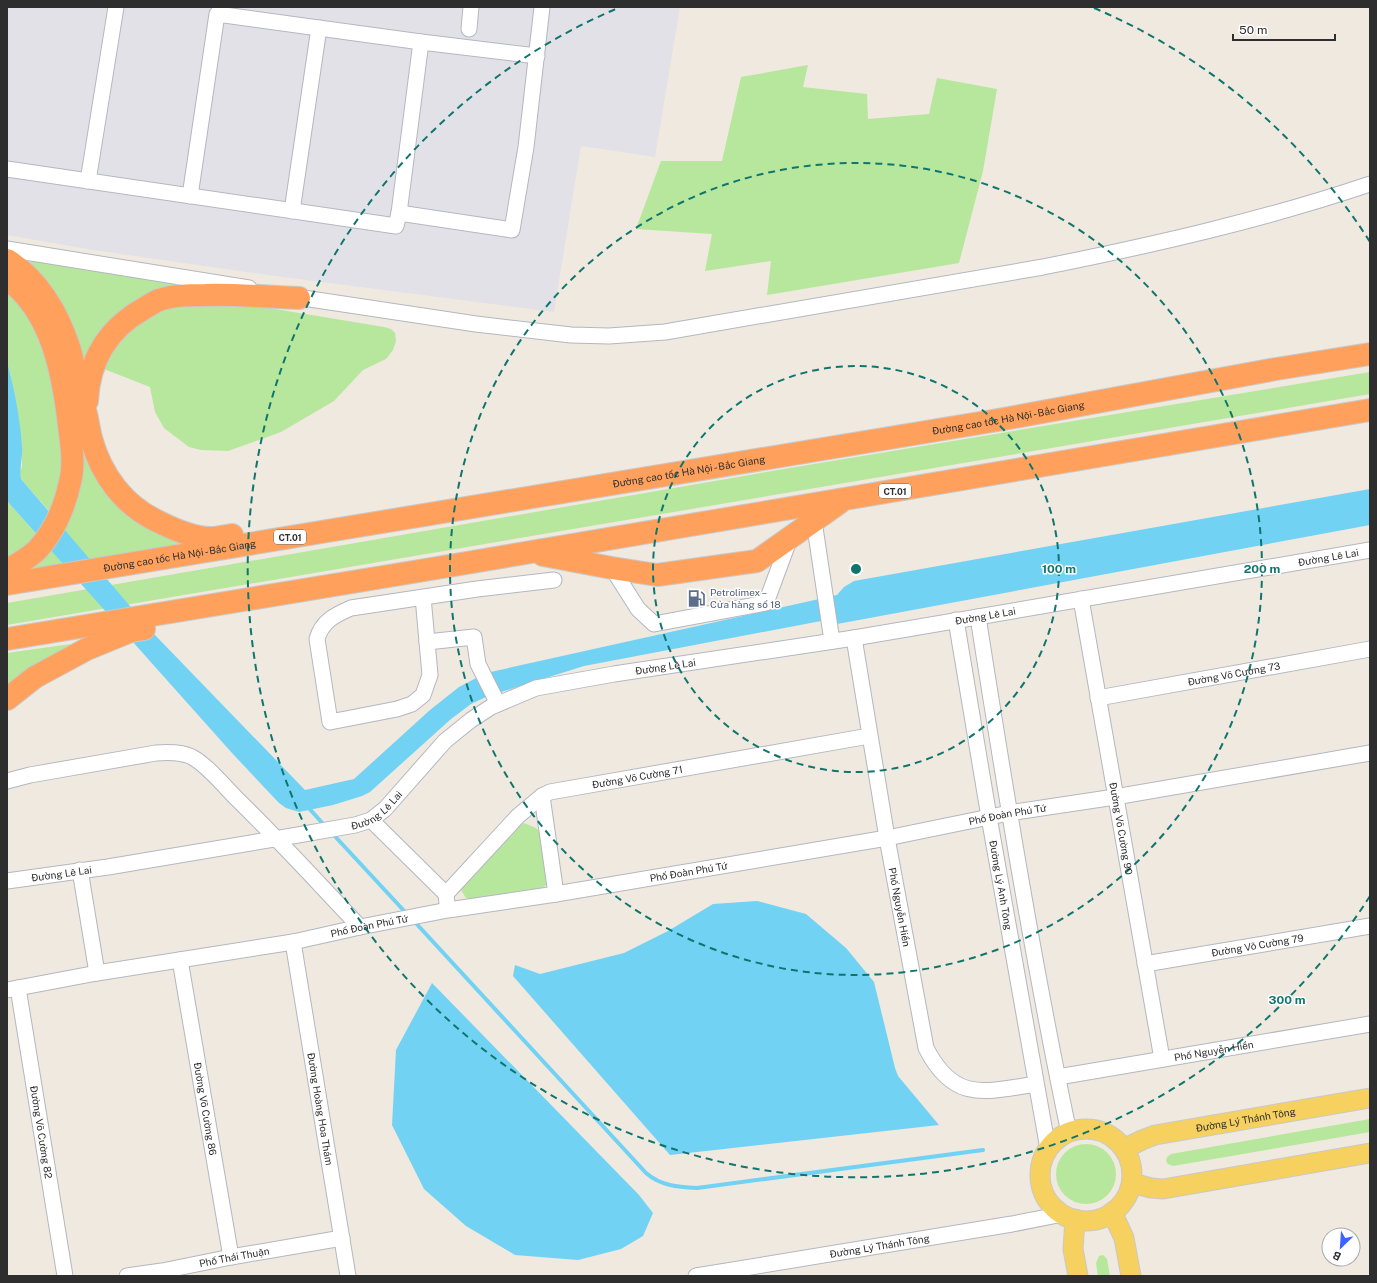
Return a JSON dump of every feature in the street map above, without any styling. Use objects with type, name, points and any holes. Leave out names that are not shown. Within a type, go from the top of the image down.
[{"type":"highway","points":[[7,260],[35,283],[56,316],[70,348],[91,439],[106,476],[126,501],[152,519],[166,526],[197,536],[213,538],[509,488],[573,490]]},
{"type":"highway","points":[[7,279],[19,289],[33,306],[50,337],[58,364],[67,409],[73,468],[71,482],[65,500],[47,538],[37,550],[25,560],[7,570]]},
{"type":"highway","points":[[86,416],[87,391],[90,376],[103,344],[119,326],[134,314],[159,300],[184,295],[221,294],[300,298]]},
{"type":"highway","points":[[1276,369],[1370,346]]},
{"type":"highway","name":"Đường cao tốc Hà Nội - Bắc Giang","points":[[7,584],[998,420],[1276,369],[1370,354]]},
{"type":"highway","name":"CT.01","points":[[7,639],[419,571],[1370,410]]},
{"type":"highway","points":[[530,552],[657,575],[757,561],[844,499]]},
{"type":"highway","points":[[7,699],[35,677],[88,649],[131,631],[351,594],[419,571]]},
{"type":"main road","name":"Đường Lý Thánh Tông","points":[[1124,1149],[1155,1135],[1370,1098]]},
{"type":"main road","points":[[1085,1129],[1100,1131],[1114,1138],[1124,1149],[1131,1163],[1132,1183],[1126,1198],[1120,1206],[1112,1212],[1094,1220],[1069,1216],[1051,1204],[1046,1197],[1042,1185],[1041,1168],[1044,1156],[1056,1140],[1069,1133],[1085,1129]]},
{"type":"main road","points":[[1132,1183],[1151,1188],[1164,1189],[1370,1153]]},
{"type":"main road","points":[[1112,1212],[1124,1238],[1131,1276]]},
{"type":"main road","points":[[1069,1216],[1078,1276]]},
{"type":"street","points":[[88,181],[116,7]]},
{"type":"street","points":[[468,29],[471,7]]},
{"type":"street","points":[[399,213],[512,230],[526,147],[542,7]]},
{"type":"street","points":[[190,196],[217,14],[421,42],[537,56]]},
{"type":"street","points":[[292,211],[319,28]]},
{"type":"street","points":[[7,170],[396,226],[399,213],[421,42]]},
{"type":"street","points":[[7,249],[235,285],[300,298],[476,324],[571,335],[609,336],[664,332],[1103,255],[1210,231],[1370,184]]},
{"type":"street","points":[[814,520],[832,641]]},
{"type":"street","points":[[612,568],[638,609],[654,624],[766,603],[790,538]]},
{"type":"street","name":"Đường Lê Lai","points":[[7,881],[298,835],[355,825],[371,820],[385,809],[445,741],[471,720],[497,702],[536,688],[614,674],[854,638],[1370,550]]},
{"type":"street","points":[[423,597],[430,675],[423,695],[412,704],[397,709],[330,722],[317,639],[320,630],[337,615],[351,608],[423,597],[477,589],[554,580]]},
{"type":"street","name":"Đường Võ Cường 90","points":[[1081,599],[1162,1059]]},
{"type":"street","name":"Đường Lý Anh Tông","points":[[978,617],[1034,958],[1069,1133]]},
{"type":"street","name":"Đường Lý Anh Tông","points":[[956,620],[989,817],[1048,1149]]},
{"type":"street","points":[[427,642],[474,637],[478,664],[497,702]]},
{"type":"street","name":"Phố Nguyễn Hiền","points":[[854,638],[887,838],[924,1040],[928,1053],[952,1082],[966,1089],[986,1092],[1036,1084]]},
{"type":"street","name":"Đường Võ Cường 73","points":[[1098,698],[1370,649]]},
{"type":"street","name":"Đường Võ Cường 71","points":[[446,894],[518,816],[542,796],[550,792],[560,789],[870,736]]},
{"type":"street","points":[[7,781],[30,775],[156,753],[171,753],[193,757],[277,838],[360,927]]},
{"type":"street","name":"Phố Đoàn Phú Tứ","points":[[12,989],[97,973],[293,942],[442,911],[556,894],[887,838],[1009,812],[1115,797],[1370,753]]},
{"type":"street","points":[[542,796],[556,894]]},
{"type":"street","points":[[371,820],[446,894],[442,911]]},
{"type":"street","points":[[80,870],[97,973]]},
{"type":"street","name":"Đường Võ Cường 79","points":[[1145,964],[1370,926]]},
{"type":"street","name":"Đường Hoàng Hoa Thám","points":[[293,942],[348,1276]]},
{"type":"street","points":[[1015,962],[1034,958]]},
{"type":"street","name":"Đường Võ Cường 86","points":[[180,960],[231,1257]]},
{"type":"street","name":"Đường Võ Cường 82","points":[[12,989],[64,1276]]},
{"type":"street","name":"Phố Nguyễn Hiền","points":[[1058,1077],[1370,1024]]},
{"type":"street","name":"Đường Lý Thánh Tông","points":[[696,1276],[1069,1216]]},
{"type":"street","name":"Phố Thái Thuận","points":[[127,1276],[150,1275],[231,1257],[342,1238]]},
{"type":"shaded area","points":[[7,7],[680,7],[655,157],[581,146],[554,312],[267,275],[87,249],[7,235]]},
{"type":"green space","points":[[808,65],[803,87],[867,94],[868,119],[929,114],[937,78],[997,89],[983,171],[959,263],[767,295],[771,261],[705,271],[712,234],[636,229],[661,161],[722,161],[741,77]]},
{"type":"green space","points":[[31,260],[187,282],[86,366],[53,292],[45,279],[32,268],[30,265]]},
{"type":"green space","points":[[7,288],[38,323],[60,394],[62,479],[50,512],[21,479],[20,472],[22,466],[22,446],[7,361]]},
{"type":"green space","points":[[177,302],[251,305],[384,327],[391,329],[395,333],[396,341],[393,350],[386,359],[363,370],[334,401],[281,432],[228,451],[201,450],[189,447],[164,428],[155,412],[150,387],[104,369],[109,355],[119,340],[134,327]]},
{"type":"green space","points":[[1370,372],[1370,394],[7,625],[7,603],[796,467]]},
{"type":"green space","points":[[81,445],[90,460],[193,549],[7,579],[32,561]]},
{"type":"green space","points":[[7,501],[38,536],[7,561]]},
{"type":"green space","points":[[71,644],[25,673],[7,686],[7,653]]},
{"type":"green space","points":[[524,823],[536,828],[542,834],[548,884],[536,890],[471,900],[466,898],[461,890],[462,886],[518,827]]},
{"type":"green space","points":[[1370,1119],[1370,1132],[1173,1166],[1168,1164],[1166,1161],[1167,1157],[1171,1154]]},
{"type":"green space","points":[[1086,1144],[1103,1149],[1111,1157],[1116,1174],[1111,1191],[1103,1199],[1086,1204],[1069,1199],[1061,1191],[1056,1174],[1061,1157],[1069,1149]]},
{"type":"green space","points":[[1103,1255],[1107,1259],[1110,1276],[1098,1276],[1096,1263],[1099,1256]]},
{"type":"water","points":[[7,361],[21,435],[21,479],[154,634],[305,790],[354,779],[430,710],[459,687],[486,673],[837,595],[844,587],[854,581],[1370,489],[1370,525],[837,624],[821,621],[584,666],[488,696],[471,704],[451,719],[370,792],[333,805],[299,812],[286,808],[279,803],[232,753],[7,501]]},
{"type":"water","points":[[757,901],[806,914],[846,948],[874,982],[898,1076],[939,1125],[670,1155],[513,976],[515,965],[540,974],[624,953],[668,931],[713,904]]},
{"type":"water","points":[[432,983],[639,1195],[653,1213],[643,1236],[621,1249],[578,1260],[515,1255],[466,1226],[424,1189],[392,1125],[396,1050]]},
{"type":"waterway","points":[[307,806],[325,826]]},
{"type":"waterway","points":[[331,832],[407,914]]},
{"type":"waterway","points":[[413,920],[646,1173],[658,1181],[676,1186],[697,1188],[983,1150]]},
{"type":"place","name":"Petrolimex – Cửa hàng số 18","points":[[697,598]]}]
